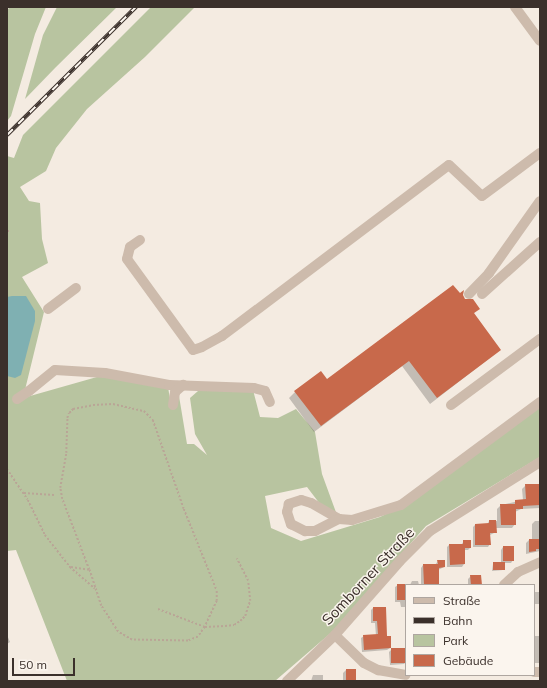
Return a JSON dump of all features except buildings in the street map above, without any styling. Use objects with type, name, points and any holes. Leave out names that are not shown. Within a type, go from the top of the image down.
[{"type":"street","points":[[515,7],[540,41]]},
{"type":"street","points":[[140,240],[130,247],[127,253],[127,259],[193,350],[202,347],[222,336],[449,165],[482,196],[540,153]]},
{"type":"street","points":[[469,294],[489,273],[539,204]]},
{"type":"street","points":[[482,294],[540,242]]},
{"type":"street","points":[[48,309],[76,288]]},
{"type":"street","points":[[451,405],[540,339]]},
{"type":"street","points":[[17,399],[55,370],[106,373],[138,380],[183,385],[254,388],[265,391],[270,402]]},
{"type":"street","points":[[173,405],[175,392],[183,385]]},
{"type":"street","points":[[339,519],[315,531],[305,531],[291,524],[288,512],[290,504],[302,500],[311,502],[339,519],[352,520],[401,505],[540,402]]},
{"type":"street","name":"Somborner Straße","points":[[287,681],[335,635],[400,561],[430,531],[540,462]]},
{"type":"street","points":[[505,584],[518,572],[540,562]]},
{"type":"street","points":[[335,635],[364,663],[378,670],[405,675]]},
{"type":"path","points":[[113,404],[144,410],[153,420],[184,509],[217,591],[217,601],[205,627],[198,637],[188,641],[132,640],[118,632],[108,619],[101,606],[60,493],[66,453],[67,418],[73,409],[93,405],[113,404]]},
{"type":"path","points":[[7,469],[23,493],[45,535],[70,567],[95,589]]},
{"type":"path","points":[[23,493],[54,495]]},
{"type":"path","points":[[158,609],[205,627],[234,625],[245,616],[250,601],[248,581],[237,559]]},
{"type":"path","points":[[70,567],[89,570]]},
{"type":"green space","points":[[10,7],[46,7],[35,34],[11,116],[7,121],[7,10]]},
{"type":"green space","points":[[57,7],[117,7],[25,99],[43,35]]},
{"type":"green space","points":[[151,7],[195,7],[145,57],[87,109],[56,148],[46,171],[20,187],[29,201],[40,203],[42,239],[48,263],[22,277],[44,312],[23,398],[104,375],[168,387],[171,405],[179,396],[187,444],[194,444],[207,455],[195,434],[190,398],[198,391],[253,390],[260,417],[278,418],[296,409],[315,432],[322,474],[337,515],[320,504],[307,487],[265,496],[271,528],[301,541],[380,517],[413,501],[540,405],[540,457],[426,526],[333,631],[275,681],[67,681],[16,550],[7,551],[7,156],[14,158],[23,135]]},
{"type":"water","points":[[26,296],[35,311],[35,321],[21,375],[15,378],[7,376],[7,297]]},
{"type":"railway","points":[[7,135],[136,7]]}]
